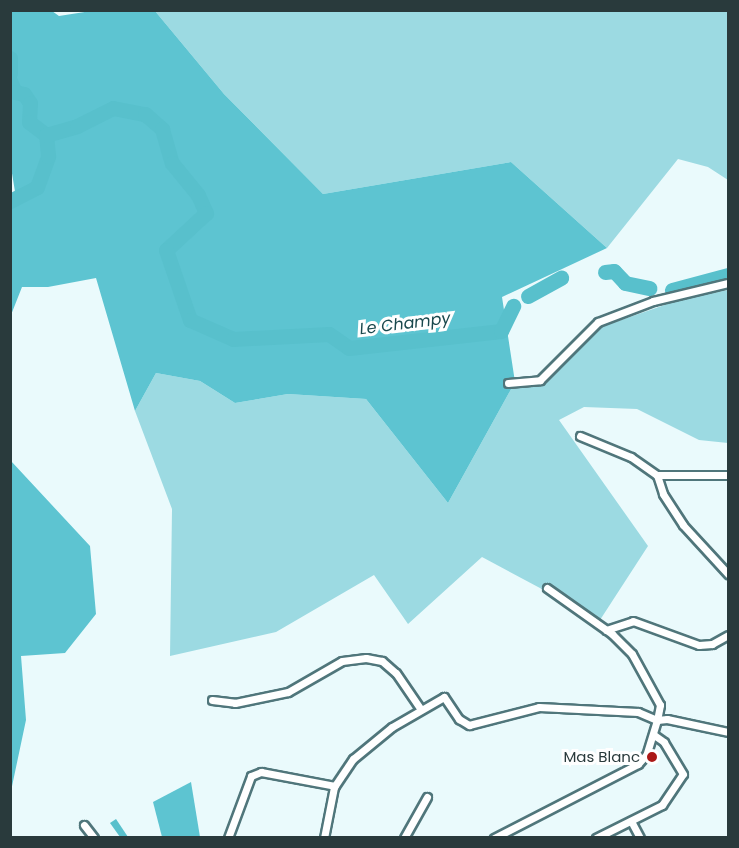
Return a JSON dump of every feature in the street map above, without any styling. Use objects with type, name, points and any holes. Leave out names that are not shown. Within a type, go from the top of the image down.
[{"type":"street","points":[[508,383],[535,382],[545,377],[598,322],[653,301],[729,284]]},
{"type":"street","points":[[580,436],[631,457],[657,475],[729,475]]},
{"type":"street","points":[[657,475],[663,494],[683,525],[729,574]]},
{"type":"street","points":[[494,837],[638,764],[654,735],[660,705],[632,654],[606,630],[547,588]]},
{"type":"street","points":[[606,630],[633,621],[647,623],[681,641],[699,645],[712,644],[729,635]]},
{"type":"street","points":[[212,699],[236,703],[288,692],[342,661],[366,657],[382,661],[396,673],[420,708]]},
{"type":"street","points":[[324,837],[334,786],[367,744],[420,708],[444,697],[459,718],[469,725],[539,707],[638,712],[657,720],[667,718],[729,732]]},
{"type":"street","points":[[596,837],[662,805],[683,774],[664,742],[654,735]]},
{"type":"street","points":[[228,837],[251,776],[261,772],[334,786]]},
{"type":"street","points":[[404,837],[427,796]]},
{"type":"street","points":[[630,821],[640,837]]},
{"type":"street","points":[[84,825],[94,837]]},
{"type":"shaded area","points":[[11,11],[52,11],[59,16],[91,11],[155,11],[224,94],[323,194],[511,162],[607,248],[502,297],[515,382],[448,503],[366,399],[288,394],[235,403],[200,381],[156,373],[135,411],[96,278],[48,287],[22,287],[11,315],[11,209],[17,204],[10,161]]},
{"type":"shaded area","points":[[155,11],[728,11],[728,180],[708,167],[678,159],[607,248],[511,162],[323,194],[224,94]]},
{"type":"shaded area","points":[[10,55],[15,60],[13,83],[18,91],[28,93],[34,105],[31,120],[47,130],[63,128],[97,109],[116,105],[150,114],[167,135],[182,177],[207,204],[206,220],[196,225],[206,213],[205,206],[175,169],[167,141],[153,120],[145,114],[113,108],[77,126],[46,135],[29,122],[30,103],[24,94],[15,92],[12,86]]},
{"type":"shaded area","points":[[728,290],[728,443],[699,440],[637,409],[584,407],[559,420],[648,546],[600,620],[482,557],[408,624],[374,575],[276,632],[170,656],[172,509],[135,411],[156,373],[200,381],[235,403],[288,394],[366,399],[448,503],[515,382],[546,382],[598,328],[682,299]]},
{"type":"shaded area","points":[[11,461],[90,546],[96,614],[65,653],[21,656],[26,720],[11,791]]},
{"type":"shaded area","points":[[191,782],[200,837],[162,837],[153,802]]},
{"type":"shaded area","points":[[116,819],[128,837],[120,837],[110,823]]},
{"type":"waterway","points":[[10,58],[10,73]]},
{"type":"waterway","points":[[10,81],[15,92],[24,94],[30,103],[29,122],[46,135]]},
{"type":"waterway","name":"Le Champy","points":[[10,201],[37,187],[48,156],[46,135],[77,126],[113,108],[145,114],[162,129],[172,163],[198,195],[206,213],[166,250],[190,320],[233,339],[329,334],[349,348],[501,331],[513,306]]},
{"type":"waterway","name":"Le Champy","points":[[605,272],[614,271],[625,283],[649,288]]},
{"type":"waterway","name":"Le Champy","points":[[672,290],[728,275]]},
{"type":"waterway","name":"Le Champy","points":[[528,296],[561,278]]},
{"type":"place","name":"Mas Blanc","points":[[652,757]]}]
